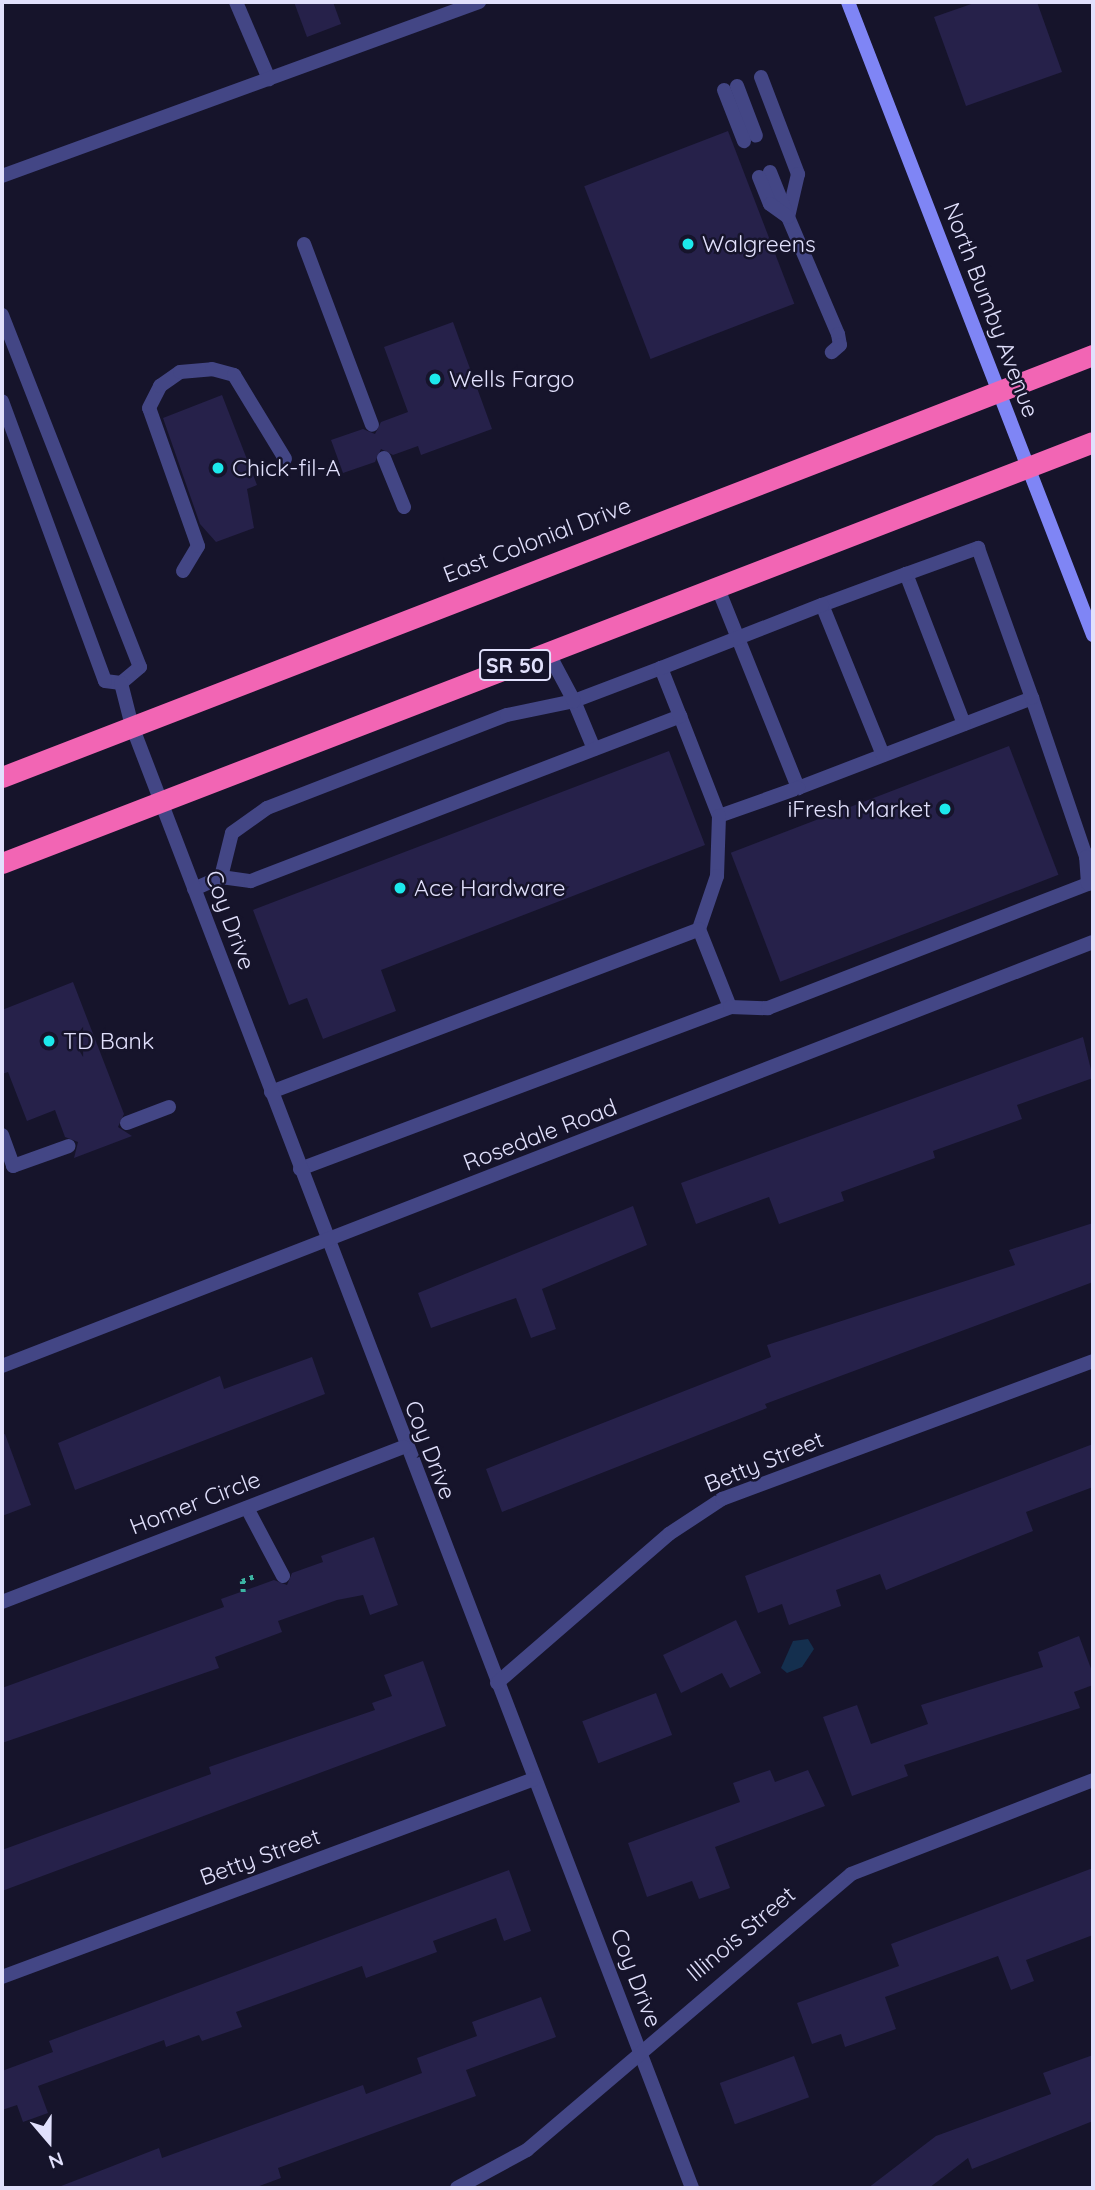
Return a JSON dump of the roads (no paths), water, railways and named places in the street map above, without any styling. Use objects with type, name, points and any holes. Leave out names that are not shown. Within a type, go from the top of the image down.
[{"type":"highway","name":"East Colonial Drive","points":[[2,777],[996,389],[1093,355]]},
{"type":"highway","name":"SR 50","points":[[2,863],[1093,442]]},
{"type":"street","points":[[236,2],[269,79]]},
{"type":"street","points":[[2,176],[479,2]]},
{"type":"street","name":"North Bumby Avenue","points":[[850,2],[996,389],[1093,635]]},
{"type":"street","points":[[761,77],[798,174],[788,217]]},
{"type":"street","points":[[731,88],[750,138]]},
{"type":"street","points":[[765,175],[788,217],[838,334],[840,345],[832,352]]},
{"type":"street","points":[[304,244],[372,425]]},
{"type":"street","points":[[2,315],[140,667],[121,683],[105,681],[2,401]]},
{"type":"street","points":[[183,571],[198,546],[152,418],[160,386],[180,372],[212,369],[234,375],[285,458]]},
{"type":"street","points":[[384,458],[404,507]]},
{"type":"street","points":[[221,877],[232,833],[267,808],[507,715],[574,701],[978,548],[1089,856],[1088,884],[768,1008],[730,1007],[300,1169]]},
{"type":"street","points":[[906,574],[964,724]]},
{"type":"street","points":[[717,586],[798,788]]},
{"type":"street","points":[[822,605],[883,755]]},
{"type":"street","points":[[548,652],[574,701],[593,749]]},
{"type":"street","points":[[661,668],[719,816],[717,876],[699,929],[730,1007]]},
{"type":"street","name":"Coy Drive","points":[[121,683],[132,726],[404,1447],[692,2188]]},
{"type":"street","points":[[719,816],[1031,698]]},
{"type":"street","points":[[194,889],[221,877],[251,881],[680,716]]},
{"type":"street","points":[[271,1092],[699,929]]},
{"type":"street","name":"Rosedale Road","points":[[2,1366],[328,1243],[1093,942]]},
{"type":"street","points":[[127,1123],[169,1107]]},
{"type":"street","points":[[2,1135],[13,1166],[69,1146]]},
{"type":"street","name":"Betty Street","points":[[497,1683],[669,1534],[722,1499],[1093,1361]]},
{"type":"street","name":"Homer Circle","points":[[2,1602],[404,1447]]},
{"type":"street","points":[[247,1508],[283,1576]]},
{"type":"street","name":"Betty Street","points":[[2,1977],[534,1779]]},
{"type":"street","name":"Illinois Street","points":[[457,2188],[527,2150],[640,2050],[851,1874],[1093,1780]]},
{"type":"water","points":[[808,1639],[814,1649],[802,1667],[787,1673],[781,1668],[793,1641]]},
{"type":"place","name":"Walgreens","points":[[688,244]]},
{"type":"place","name":"Wells Fargo","points":[[435,379]]},
{"type":"place","name":"Chick-fil-A","points":[[218,468]]},
{"type":"place","name":"iFresh Market","points":[[945,809]]},
{"type":"place","name":"Ace Hardware","points":[[400,888]]},
{"type":"place","name":"TD Bank","points":[[49,1041]]}]
